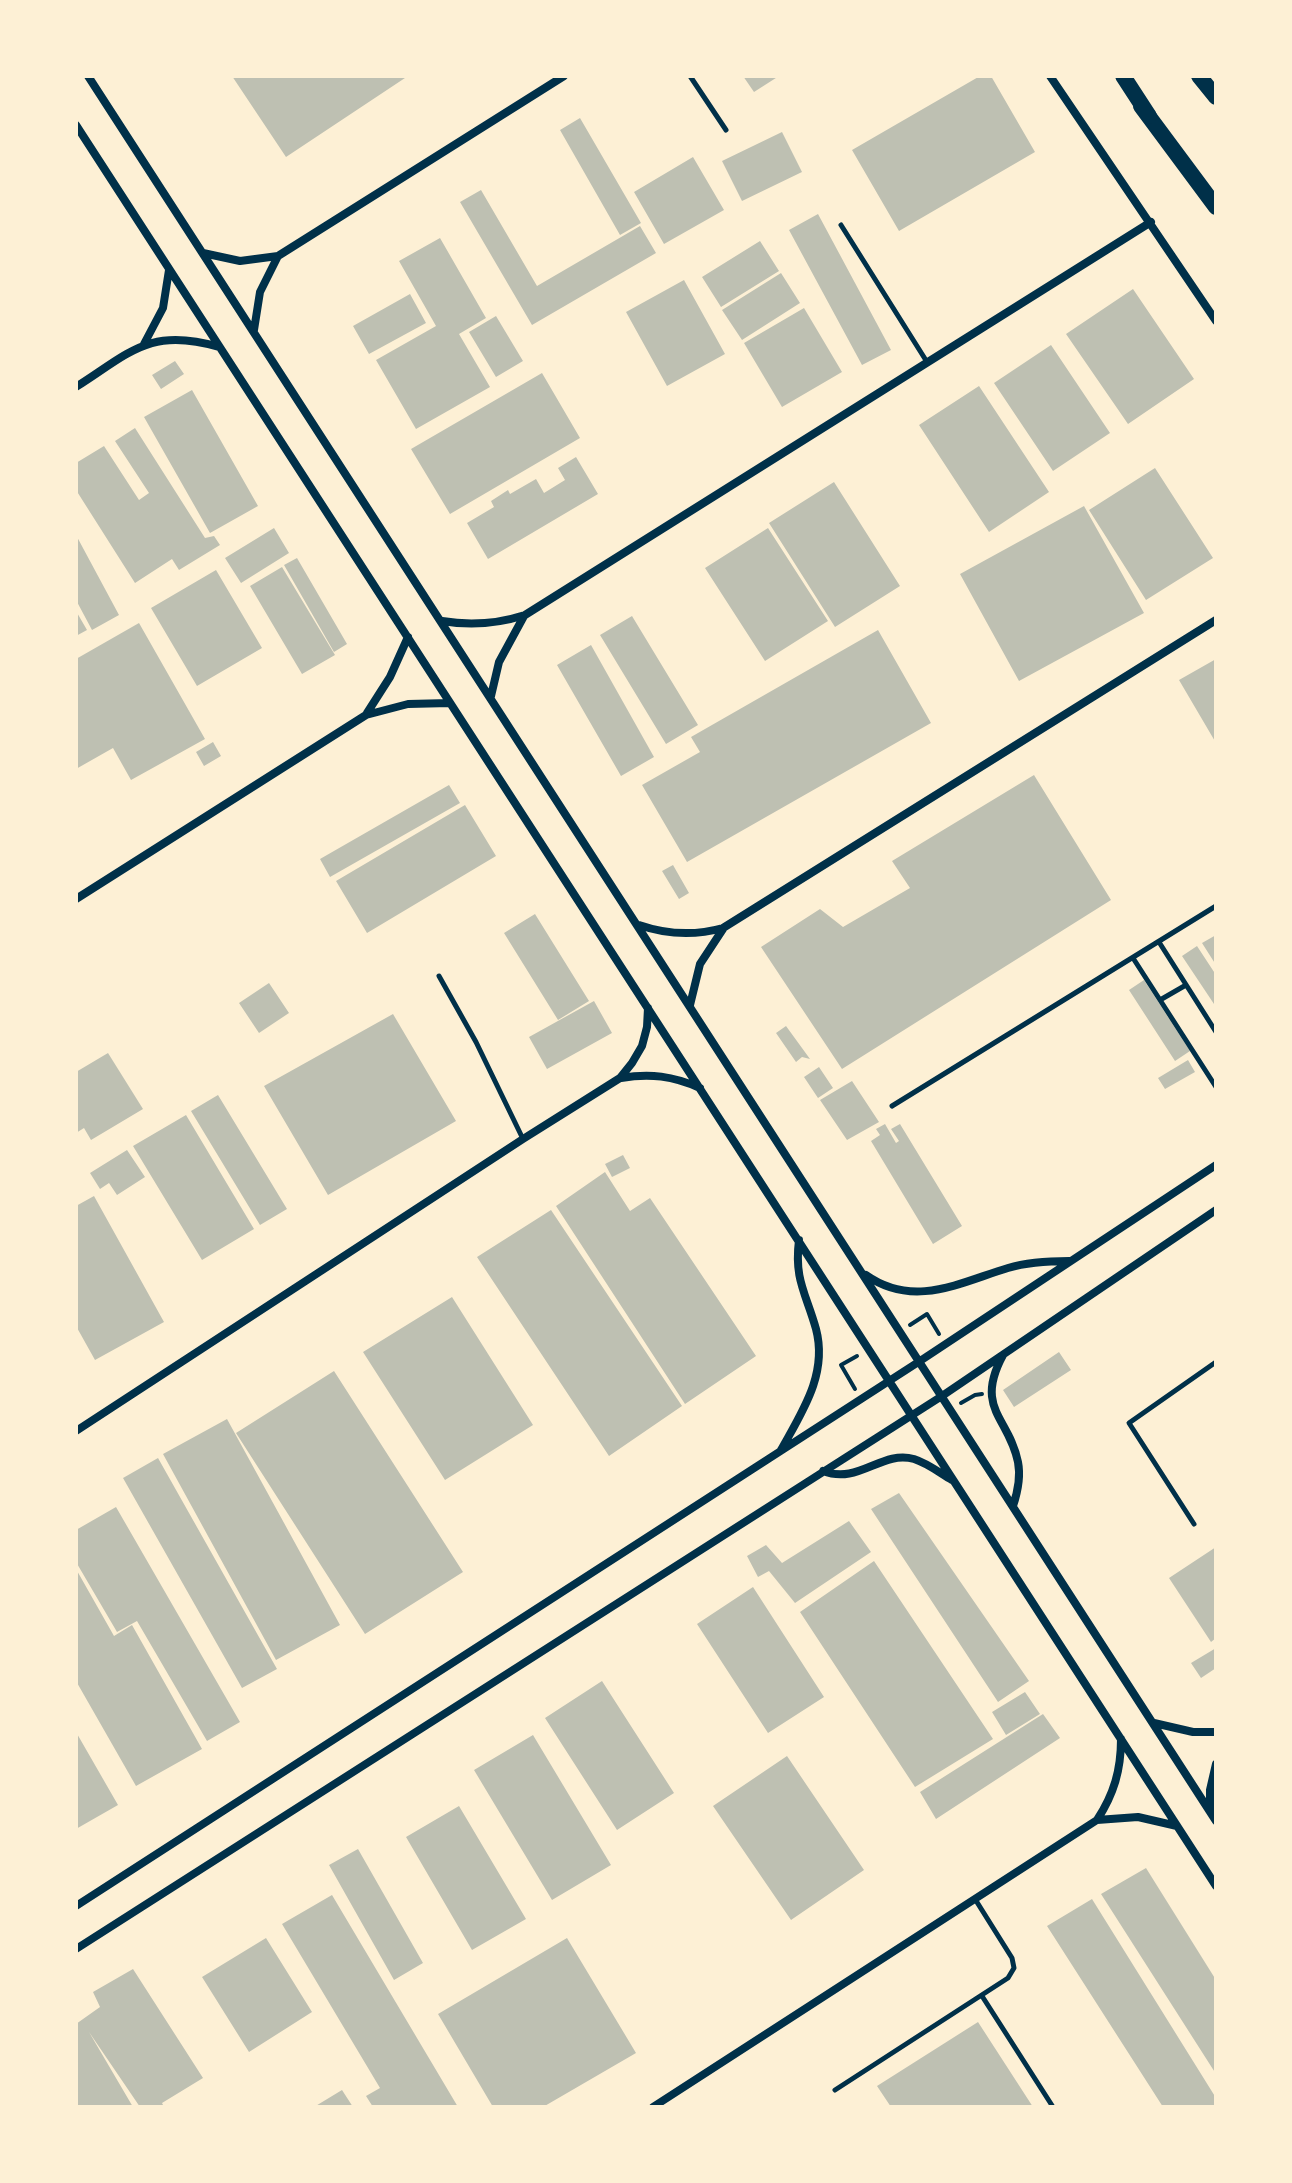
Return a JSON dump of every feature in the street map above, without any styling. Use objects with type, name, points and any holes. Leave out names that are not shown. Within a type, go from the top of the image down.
[{"type":"main road","points":[[1116,76],[1216,207]]},
{"type":"main road","points":[[1123,76],[1149,116]]},
{"type":"main road","points":[[1199,76],[1216,97]]},
{"type":"street","points":[[88,76],[1216,1821]]},
{"type":"street","points":[[203,253],[240,261],[278,256],[564,76]]},
{"type":"street","points":[[1050,76],[1216,321]]},
{"type":"street","points":[[76,125],[1216,1886]]},
{"type":"street","points":[[442,621],[475,625],[525,615],[1151,222]]},
{"type":"street","points":[[254,332],[260,292],[278,256]]},
{"type":"street","points":[[144,344],[163,308],[169,268]]},
{"type":"street","points":[[76,387],[144,344],[182,339],[220,347]]},
{"type":"street","points":[[491,696],[499,662],[525,615]]},
{"type":"street","points":[[639,925],[672,934],[706,933],[723,928],[1216,620]]},
{"type":"street","points":[[366,715],[390,677],[408,637]]},
{"type":"street","points":[[76,899],[366,715],[408,704],[450,703]]},
{"type":"street","points":[[690,1005],[700,964],[723,928]]},
{"type":"street","points":[[76,1431],[620,1078],[642,1046],[648,1007]]},
{"type":"street","points":[[620,1078],[661,1075],[700,1088]]},
{"type":"street","points":[[76,1906],[920,1361],[1216,1165]]},
{"type":"street","points":[[76,1949],[942,1396],[1216,1210]]},
{"type":"street","points":[[781,1450],[813,1391],[819,1360],[816,1329],[796,1262],[799,1240]]},
{"type":"street","points":[[863,1273],[905,1290],[938,1290],[1028,1263],[1070,1261]]},
{"type":"street","points":[[1004,1353],[993,1379],[992,1393],[994,1407],[1018,1462],[1019,1477],[1013,1506]]},
{"type":"street","points":[[823,1471],[844,1476],[888,1460],[905,1458],[922,1462],[957,1483]]},
{"type":"street","points":[[1153,1723],[1193,1732],[1216,1732]]},
{"type":"street","points":[[1097,1820],[1117,1781],[1121,1739]]},
{"type":"street","points":[[1210,1811],[1210,1790],[1216,1764]]},
{"type":"street","points":[[653,2107],[1097,1820],[1138,1817],[1178,1826]]},
{"type":"lane","points":[[690,76],[726,130]]},
{"type":"lane","points":[[841,225],[927,363]]},
{"type":"lane","points":[[892,1106],[1216,906]]},
{"type":"lane","points":[[1158,942],[1216,1032]]},
{"type":"lane","points":[[1133,958],[1216,1087]]},
{"type":"lane","points":[[439,976],[476,1042],[523,1139]]},
{"type":"lane","points":[[1160,1000],[1186,985]]},
{"type":"lane","points":[[1194,1524],[1129,1423],[1216,1362]]},
{"type":"lane","points":[[835,2090],[1008,1978],[1014,1968],[1012,1958],[975,1899]]},
{"type":"lane","points":[[982,1996],[1053,2107]]},
{"type":"building","points":[[232,76],[408,76],[286,157]]},
{"type":"building","points":[[743,76],[779,76],[754,92]]},
{"type":"building","points":[[980,76],[991,76],[1035,152],[899,231],[852,150]]},
{"type":"building","points":[[580,118],[641,223],[620,235],[560,130]]},
{"type":"building","points":[[782,132],[802,172],[742,201],[722,161]]},
{"type":"building","points":[[693,157],[724,210],[664,244],[634,192]]},
{"type":"building","points":[[481,190],[537,286],[640,226],[656,253],[532,325],[460,202]]},
{"type":"building","points":[[818,214],[891,350],[862,365],[789,230]]},
{"type":"building","points":[[440,238],[486,318],[459,334],[490,387],[416,429],[376,360],[436,326],[399,261]]},
{"type":"building","points":[[760,241],[779,271],[721,307],[702,277]]},
{"type":"building","points":[[781,273],[800,303],[742,340],[722,310]]},
{"type":"building","points":[[684,280],[725,354],[667,386],[626,312]]},
{"type":"building","points":[[1133,289],[1194,379],[1128,424],[1066,334]]},
{"type":"building","points":[[410,294],[426,323],[369,354],[353,326]]},
{"type":"building","points":[[804,308],[842,372],[782,407],[744,343]]},
{"type":"building","points":[[496,316],[523,361],[496,377],[469,332]]},
{"type":"building","points":[[1051,345],[1110,433],[1053,471],[994,383]]},
{"type":"building","points":[[175,361],[184,374],[161,389],[152,375]]},
{"type":"building","points":[[542,373],[580,438],[450,514],[411,449]]},
{"type":"building","points":[[979,386],[1049,492],[989,532],[919,425]]},
{"type":"building","points":[[192,390],[258,506],[210,533],[144,417]]},
{"type":"building","points":[[135,428],[205,538],[214,536],[220,545],[179,570],[172,559],[135,583],[76,490],[76,463],[104,446],[139,500],[149,493],[115,441]]},
{"type":"building","points":[[576,457],[598,494],[488,559],[467,523],[494,507],[491,501],[508,490],[510,494],[536,479],[544,493],[565,480],[558,468]]},
{"type":"building","points":[[1155,468],[1213,558],[1146,600],[1089,510]]},
{"type":"building","points":[[834,482],[900,586],[835,627],[769,523]]},
{"type":"building","points":[[1084,506],[1144,613],[1019,681],[960,574]]},
{"type":"building","points":[[274,528],[289,553],[241,583],[225,558]]},
{"type":"building","points":[[768,528],[828,621],[765,661],[705,568]]},
{"type":"building","points":[[76,535],[119,615],[92,630],[76,600]]},
{"type":"building","points":[[297,558],[347,644],[334,652],[284,565]]},
{"type":"building","points":[[282,567],[335,655],[302,674],[250,586]]},
{"type":"building","points":[[216,570],[262,648],[197,686],[151,608]]},
{"type":"building","points":[[76,611],[87,630],[76,636]]},
{"type":"building","points":[[632,616],[698,725],[666,744],[600,635]]},
{"type":"building","points":[[139,623],[205,739],[131,780],[113,748],[76,769],[76,659]]},
{"type":"building","points":[[878,630],[931,723],[687,862],[642,785],[700,752],[691,737]]},
{"type":"building","points":[[591,645],[654,757],[621,776],[557,665]]},
{"type":"building","points":[[1216,659],[1216,743],[1179,680]]},
{"type":"building","points":[[213,742],[221,756],[204,766],[196,752]]},
{"type":"building","points":[[1034,775],[1111,900],[842,1069],[761,947],[820,909],[843,927],[910,888],[892,861]]},
{"type":"building","points":[[449,785],[460,803],[330,877],[320,859]]},
{"type":"building","points":[[465,805],[496,856],[367,933],[336,881]]},
{"type":"building","points":[[673,865],[689,893],[679,899],[662,871]]},
{"type":"building","points":[[535,914],[589,1001],[558,1020],[504,933]]},
{"type":"building","points":[[1216,935],[1216,965],[1202,943]]},
{"type":"building","points":[[1197,946],[1216,975],[1216,1007],[1182,956]]},
{"type":"building","points":[[1144,980],[1190,1051],[1175,1061],[1129,990]]},
{"type":"building","points":[[269,983],[289,1013],[259,1033],[239,1003]]},
{"type":"building","points":[[594,1001],[612,1033],[547,1069],[529,1037]]},
{"type":"building","points":[[393,1014],[456,1121],[328,1195],[264,1086]]},
{"type":"building","points":[[786,1026],[810,1059],[802,1057],[796,1062],[776,1033]]},
{"type":"building","points":[[108,1053],[143,1109],[91,1140],[84,1128],[76,1133],[76,1072]]},
{"type":"building","points":[[1188,1060],[1195,1072],[1165,1089],[1158,1078]]},
{"type":"building","points":[[819,1067],[833,1088],[818,1098],[804,1077]]},
{"type":"building","points":[[852,1081],[879,1122],[847,1140],[820,1100]]},
{"type":"building","points":[[218,1095],[287,1209],[260,1225],[191,1111]]},
{"type":"building","points":[[186,1115],[254,1229],[202,1260],[133,1146]]},
{"type":"building","points":[[885,1124],[896,1143],[899,1141],[891,1129],[900,1124],[962,1226],[933,1244],[871,1141],[880,1135],[876,1129]]},
{"type":"building","points":[[127,1150],[145,1177],[117,1195],[109,1183],[100,1189],[90,1173]]},
{"type":"building","points":[[623,1155],[630,1168],[612,1177],[605,1164]]},
{"type":"building","points":[[605,1172],[630,1211],[650,1198],[756,1356],[685,1404],[556,1206]]},
{"type":"building","points":[[94,1196],[164,1322],[95,1360],[76,1326],[76,1206]]},
{"type":"building","points":[[551,1210],[682,1406],[609,1456],[477,1257]]},
{"type":"building","points":[[452,1297],[533,1425],[445,1480],[363,1352]]},
{"type":"building","points":[[1059,1352],[1071,1370],[1014,1407],[1003,1390]]},
{"type":"building","points":[[334,1371],[463,1572],[365,1634],[236,1433]]},
{"type":"building","points":[[227,1419],[340,1625],[276,1660],[163,1454]]},
{"type":"building","points":[[158,1458],[277,1669],[242,1688],[123,1478]]},
{"type":"building","points":[[899,1493],[1029,1681],[998,1702],[871,1509]]},
{"type":"building","points":[[116,1507],[240,1722],[207,1741],[137,1621],[117,1632],[76,1562],[76,1530]]},
{"type":"building","points":[[849,1521],[871,1552],[795,1603],[769,1571],[758,1577],[747,1556],[766,1545],[782,1563]]},
{"type":"building","points":[[1216,1547],[1216,1638],[1211,1642],[1169,1578]]},
{"type":"building","points":[[874,1561],[993,1739],[915,1787],[800,1612]]},
{"type":"building","points":[[76,1569],[114,1636],[132,1625],[202,1749],[136,1786],[76,1681]]},
{"type":"building","points":[[753,1587],[824,1697],[768,1733],[697,1624]]},
{"type":"building","points":[[1216,1648],[1216,1668],[1201,1678],[1191,1663]]},
{"type":"building","points":[[602,1681],[674,1793],[617,1830],[545,1718]]},
{"type":"building","points":[[1025,1692],[1040,1714],[1006,1735],[992,1712]]},
{"type":"building","points":[[1043,1714],[1060,1738],[936,1819],[920,1792]]},
{"type":"building","points":[[76,1732],[118,1805],[76,1829]]},
{"type":"building","points":[[533,1735],[611,1865],[552,1900],[474,1770]]},
{"type":"building","points":[[787,1756],[864,1870],[791,1920],[713,1806]]},
{"type":"building","points":[[459,1806],[526,1919],[472,1950],[406,1837]]},
{"type":"building","points":[[358,1849],[423,1963],[394,1980],[329,1865]]},
{"type":"building","points":[[1146,1868],[1216,1980],[1216,2074],[1101,1894]]},
{"type":"building","points":[[332,1895],[458,2107],[373,2107],[366,2096],[380,2088],[282,1924]]},
{"type":"building","points":[[1092,1899],[1216,2098],[1216,2107],[1163,2107],[1047,1926]]},
{"type":"building","points":[[266,1938],[312,2012],[249,2052],[202,1977]]},
{"type":"building","points":[[567,1938],[636,2053],[543,2107],[493,2107],[438,2014]]},
{"type":"building","points":[[133,1969],[203,2078],[162,2103],[164,2107],[140,2107],[89,2032],[133,2107],[76,2107],[76,2024],[100,2007],[93,1992]]},
{"type":"building","points":[[978,2022],[1033,2107],[891,2107],[877,2086]]},
{"type":"building","points":[[342,2090],[353,2107],[314,2107]]}]
